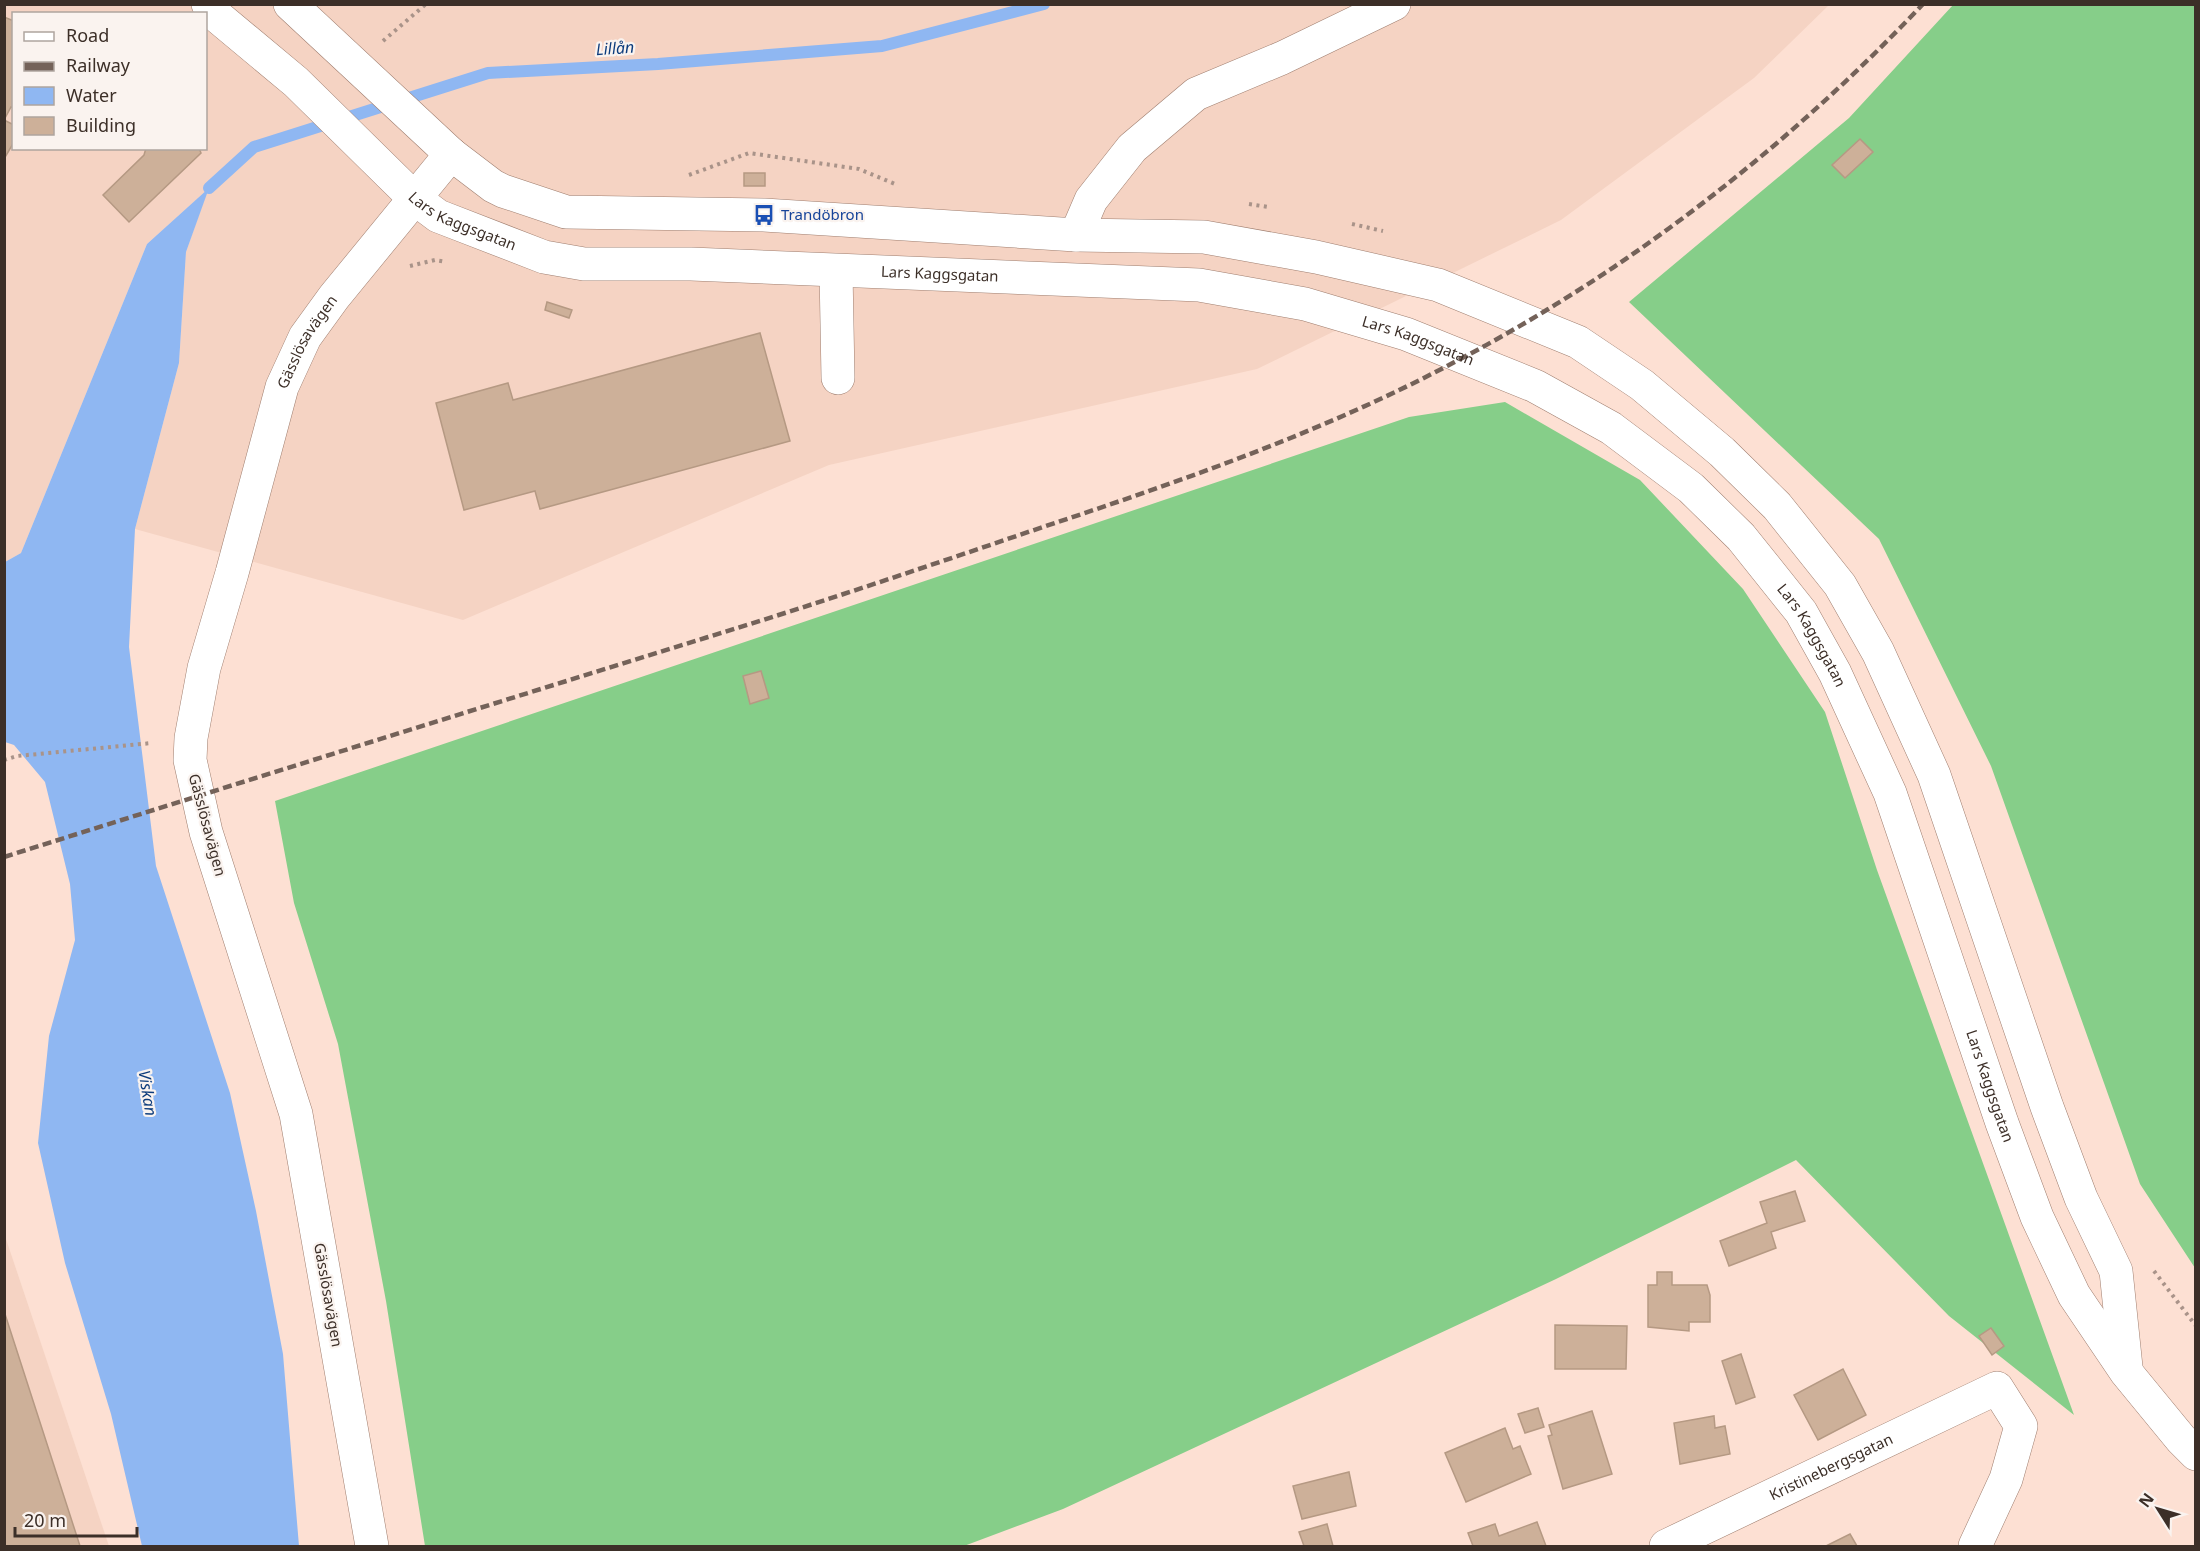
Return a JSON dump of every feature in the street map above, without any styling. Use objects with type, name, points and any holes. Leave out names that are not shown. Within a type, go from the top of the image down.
[{"type":"street","name":"Lars Kaggsgatan","points":[[208,4],[212,12],[296,82],[414,198],[438,216],[554,259],[584,264],[691,264],[1199,285],[1305,304],[1406,334],[1535,386],[1611,428],[1691,488],[1741,537],[1801,612],[1835,673],[1890,793],[2002,1123],[2037,1216],[2074,1295],[2126,1372],[2196,1454]]},
{"type":"street","points":[[291,4],[451,154],[503,191],[566,212],[764,215],[1076,235],[1204,237],[1316,257],[1438,285],[1578,342],[1642,385],[1722,452],[1777,506],[1840,585],[1878,652],[1934,775],[2047,1107],[2081,1198],[2116,1271],[2126,1372]]},
{"type":"street","points":[[1076,235],[1091,200],[1132,148],[1196,94],[1282,58],[1394,4]]},
{"type":"street","name":"Gässlösavägen","points":[[372,1546],[296,1114],[206,832],[190,760],[190,738],[204,668],[282,387],[305,337],[334,297],[451,154]]},
{"type":"street","points":[[836,271],[838,378]]},
{"type":"street","name":"Kristinebergsgatan","points":[[1666,1546],[1997,1388],[2021,1426],[2006,1479],[1975,1546]]},
{"type":"path","points":[[378,45],[426,4]]},
{"type":"path","points":[[681,178],[749,153],[859,169],[897,184]]},
{"type":"path","points":[[1242,204],[1276,209]]},
{"type":"path","points":[[1351,223],[1394,234]]},
{"type":"path","points":[[403,274],[411,266],[422,262],[435,260],[446,262]]},
{"type":"path","points":[[4,760],[17,756],[152,742]]},
{"type":"path","points":[[2151,1266],[2196,1326]]},
{"type":"shaded area","points":[[5,5],[1829,5],[1754,78],[1561,220],[1257,369],[829,465],[463,620],[135,529],[179,363],[186,252],[208,189],[147,244],[21,553],[5,562]]},
{"type":"shaded area","points":[[5,1236],[109,1546],[5,1546]]},
{"type":"green space","points":[[1953,5],[2195,5],[2195,1268],[2140,1184],[1991,766],[1879,539],[1629,302],[1849,118]]},
{"type":"green space","points":[[1505,402],[1640,480],[1743,589],[1825,712],[1877,870],[2074,1415],[1949,1316],[1796,1160],[1556,1279],[1063,1509],[964,1546],[425,1546],[386,1301],[338,1044],[294,903],[275,801],[1409,417]]},
{"type":"water","name":"Viskan","points":[[209,188],[186,252],[179,363],[135,529],[129,647],[156,866],[230,1093],[256,1211],[283,1354],[299,1546],[142,1546],[111,1414],[65,1263],[38,1143],[49,1036],[75,940],[70,884],[45,782],[14,745],[5,742],[5,562],[21,553],[147,244]]},
{"type":"building","points":[[4,17],[12,20],[12,107],[4,120]]},
{"type":"building","points":[[4,120],[12,124],[12,145],[4,159]]},
{"type":"building","points":[[1860,139],[1873,152],[1845,178],[1832,165]]},
{"type":"building","points":[[145,150],[200,150],[201,153],[129,222],[103,195],[144,155]]},
{"type":"building","points":[[744,173],[765,173],[765,186],[744,186]]},
{"type":"building","points":[[547,302],[572,310],[569,318],[545,310]]},
{"type":"building","points":[[760,333],[790,441],[540,509],[535,491],[464,510],[436,403],[508,383],[513,400]]},
{"type":"building","points":[[761,671],[769,698],[750,704],[743,676]]},
{"type":"building","points":[[1795,1191],[1805,1221],[1771,1232],[1776,1248],[1729,1266],[1720,1241],[1767,1223],[1760,1202]]},
{"type":"building","points":[[1657,1272],[1672,1272],[1672,1285],[1707,1285],[1710,1295],[1710,1322],[1689,1322],[1689,1331],[1648,1327],[1648,1285],[1657,1285]]},
{"type":"building","points":[[4,1311],[80,1546],[4,1546]]},
{"type":"building","points":[[1555,1325],[1627,1326],[1626,1369],[1555,1369]]},
{"type":"building","points":[[1991,1328],[2004,1346],[1992,1355],[1979,1336]]},
{"type":"building","points":[[1741,1354],[1755,1397],[1736,1404],[1722,1361]]},
{"type":"building","points":[[1843,1369],[1866,1415],[1818,1440],[1794,1395]]},
{"type":"building","points":[[1538,1408],[1544,1427],[1525,1433],[1518,1414]]},
{"type":"building","points":[[1592,1411],[1612,1474],[1563,1489],[1548,1436],[1552,1435],[1549,1425]]},
{"type":"building","points":[[1714,1416],[1715,1428],[1725,1426],[1730,1454],[1680,1464],[1674,1423]]},
{"type":"building","points":[[1505,1428],[1513,1449],[1520,1446],[1531,1474],[1466,1502],[1445,1453]]},
{"type":"building","points":[[1349,1472],[1356,1506],[1302,1519],[1293,1486]]},
{"type":"building","points":[[1537,1522],[1546,1546],[1473,1546],[1468,1533],[1495,1524],[1499,1536]]},
{"type":"building","points":[[1327,1524],[1333,1546],[1304,1546],[1299,1532]]},
{"type":"building","points":[[1850,1534],[1857,1546],[1826,1546]]},
{"type":"waterway","name":"Lillån","points":[[209,188],[254,147],[488,73],[658,64],[882,46],[1044,4]]},
{"type":"railway","points":[[4,857],[876,584],[1198,473],[1351,413],[1449,365],[1515,329],[1641,249],[1759,158],[1816,109],[1923,4]]},
{"type":"place","name":"Trandöbron","points":[[764,215]]}]
